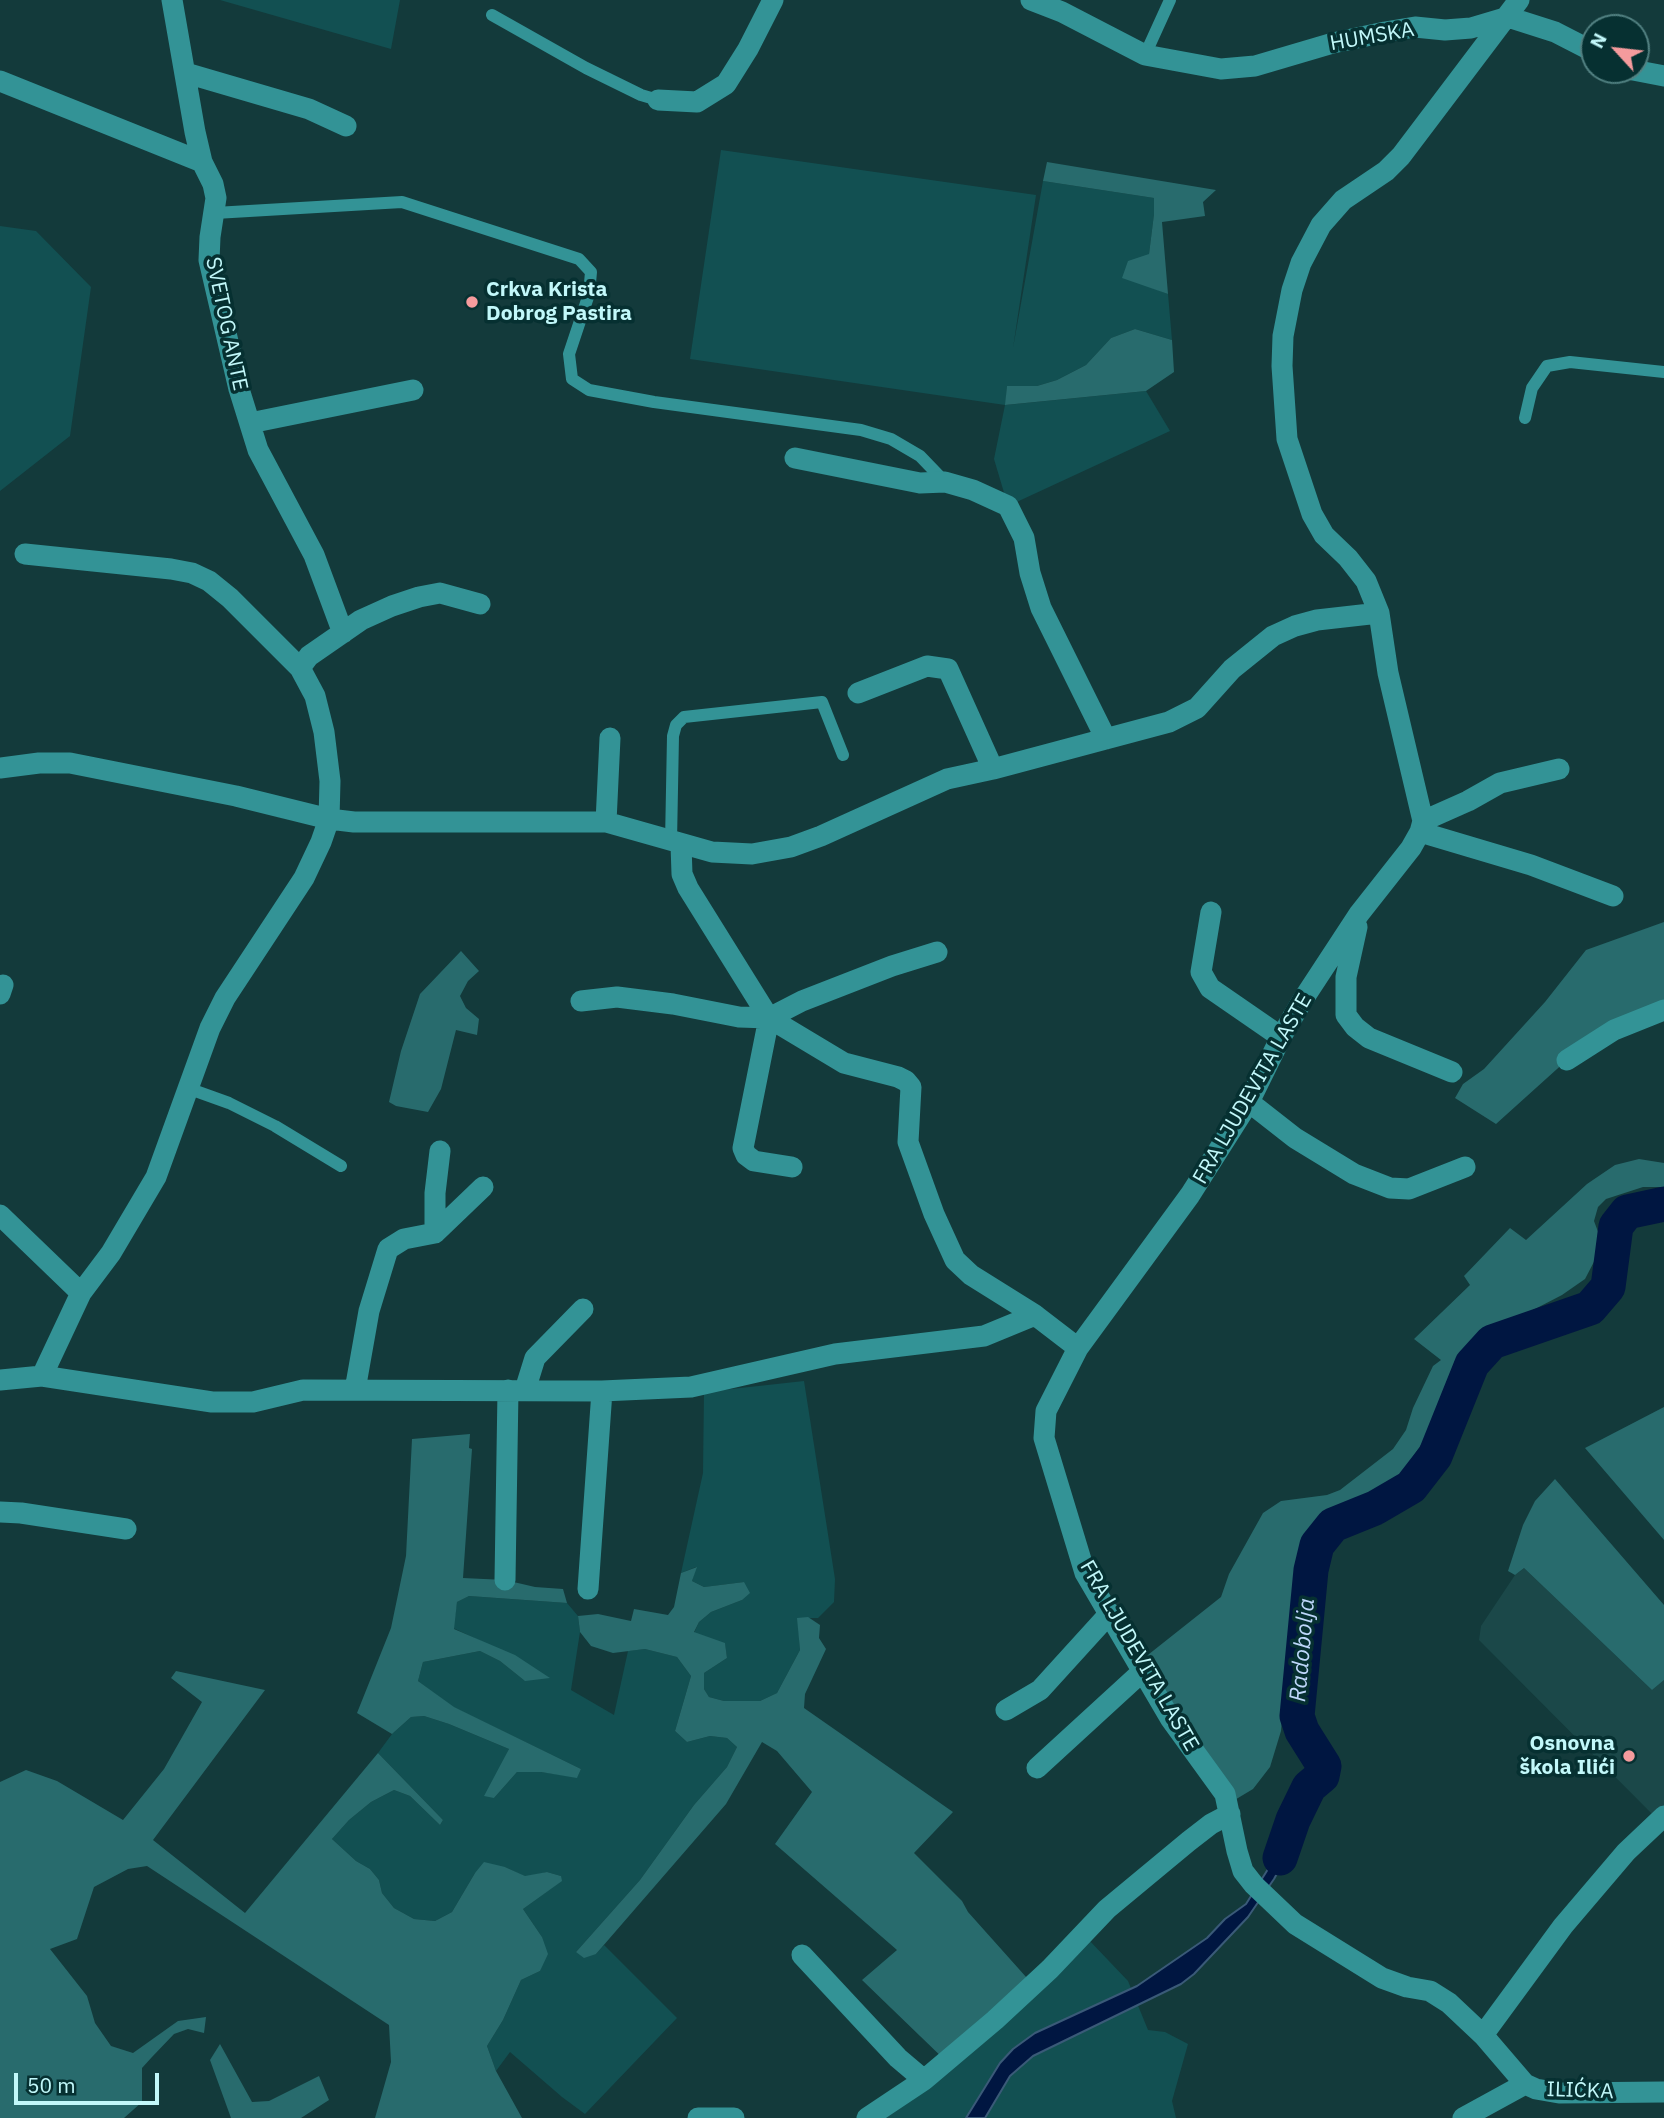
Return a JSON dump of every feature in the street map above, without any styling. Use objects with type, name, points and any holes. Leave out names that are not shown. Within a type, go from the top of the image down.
[{"type":"street","name":"SVETOG ANTE","points":[[172,0],[195,132],[202,162],[213,184],[216,198],[209,260],[250,423],[268,471],[314,555],[343,633]]},
{"type":"street","points":[[658,100],[697,102],[726,84],[748,49],[773,0]]},
{"type":"street","name":"HUMSKA","points":[[1031,0],[1062,12],[1145,55],[1222,69],[1255,66],[1333,43],[1415,27],[1445,30],[1471,28],[1513,8]]},
{"type":"street","points":[[1421,827],[1388,673],[1379,613],[1366,581],[1348,558],[1324,536],[1312,514],[1287,439],[1282,366],[1286,314],[1301,263],[1321,225],[1343,200],[1386,172],[1401,156],[1513,8],[1580,45]]},
{"type":"street","points":[[186,73],[309,108],[346,126]]},
{"type":"street","points":[[0,81],[202,162]]},
{"type":"street","points":[[250,423],[413,390]]},
{"type":"street","points":[[795,457],[920,483],[945,482],[974,489],[1008,506],[1024,538],[1030,573],[1041,608],[1105,739]]},
{"type":"street","points":[[25,554],[171,569],[192,573],[209,582],[230,598],[300,668],[315,696],[324,732],[330,781],[330,819],[304,878],[225,998],[210,1028],[156,1177],[111,1253],[81,1293],[42,1376]]},
{"type":"street","points":[[300,668],[309,656],[361,620],[419,597],[440,593],[480,604]]},
{"type":"street","points":[[0,768],[39,763],[70,763],[354,822],[606,822],[712,852],[752,854],[791,847],[821,836],[947,779],[1169,722],[1197,708],[1232,669],[1273,636],[1317,620],[1379,613]]},
{"type":"street","points":[[858,693],[927,666],[948,670],[993,769]]},
{"type":"street","points":[[606,822],[610,738]]},
{"type":"street","points":[[1421,827],[1500,783],[1559,769]]},
{"type":"street","points":[[1421,827],[1613,896]]},
{"type":"street","name":"FRA LJUDEVITA LASTE","points":[[1421,827],[1411,848],[1359,914],[1281,1037],[1249,1102],[1191,1195],[1078,1348],[1046,1410],[1044,1438],[1085,1573],[1170,1718],[1225,1794],[1243,1871],[1295,1924],[1382,1978],[1407,1987],[1430,1991],[1449,2003],[1483,2035],[1525,2084]]},
{"type":"street","points":[[676,843],[682,874],[688,888],[769,1018],[844,1063],[906,1081],[911,1087],[908,1142],[934,1214],[955,1260],[971,1275],[1035,1315],[1078,1348]]},
{"type":"street","points":[[1211,912],[1202,972],[1210,988],[1281,1037]]},
{"type":"street","points":[[1359,914],[1346,977],[1346,1015],[1355,1027],[1369,1038],[1452,1072]]},
{"type":"street","points":[[581,1001],[617,997],[673,1004],[738,1017],[769,1018],[802,1001],[892,966],[937,952]]},
{"type":"street","points":[[1567,1060],[1614,1030],[1664,1010]]},
{"type":"street","points":[[769,1018],[743,1148],[754,1161],[792,1167]]},
{"type":"street","points":[[1249,1102],[1295,1139],[1354,1174],[1391,1188],[1409,1189],[1465,1167]]},
{"type":"street","points":[[435,1233],[435,1193],[440,1151]]},
{"type":"street","points":[[355,1390],[369,1311],[388,1250],[404,1239],[435,1233],[483,1187]]},
{"type":"street","points":[[0,1215],[81,1293]]},
{"type":"street","points":[[505,1580],[516,1390],[535,1358],[583,1309]]},
{"type":"street","points":[[0,1380],[42,1376],[212,1402],[253,1402],[303,1390],[602,1391],[691,1387],[835,1354],[984,1336],[1035,1315]]},
{"type":"street","points":[[588,1589],[602,1391]]},
{"type":"street","points":[[0,1512],[126,1529]]},
{"type":"street","points":[[1006,1710],[1040,1690],[1110,1613]]},
{"type":"street","points":[[1037,1768],[1144,1670]]},
{"type":"street","points":[[867,2118],[924,2080],[1033,1985],[1107,1909],[1200,1832],[1230,1814]]},
{"type":"street","points":[[1483,2035],[1563,1926],[1626,1852],[1664,1816]]},
{"type":"street","points":[[802,1955],[898,2058],[924,2080]]},
{"type":"street","name":"ILIĆKA","points":[[1463,2118],[1525,2084],[1559,2093],[1664,2092]]},
{"type":"street","points":[[698,2118],[734,2118]]},
{"type":"lane","points":[[1145,55],[1170,0]]},
{"type":"lane","points":[[492,15],[586,68],[641,95],[658,100]]},
{"type":"lane","points":[[215,212],[402,202],[579,259],[591,272],[589,294],[569,354],[572,379],[589,390],[654,402],[861,430],[901,444],[920,456],[945,482]]},
{"type":"lane","points":[[1525,418],[1532,388],[1547,366],[1570,362],[1664,372]]},
{"type":"lane","points":[[676,843],[673,736],[676,725],[684,717],[821,702],[844,755]]},
{"type":"lane","points":[[190,1089],[229,1103],[275,1126],[341,1166]]},
{"type":"shaded area","points":[[220,0],[400,0],[391,49]]},
{"type":"shaded area","points":[[721,150],[1036,195],[1013,348],[1043,181],[1154,198],[1149,254],[1138,282],[1168,294],[1172,340],[1135,329],[1111,338],[1086,365],[1057,380],[1037,386],[1007,386],[1006,405],[1146,391],[1170,431],[1008,506],[994,459],[1005,405],[690,359]]},
{"type":"shaded area","points":[[1047,162],[1216,190],[1203,202],[1205,216],[1162,222],[1168,294],[1122,278],[1128,261],[1149,254],[1154,198],[1043,181]]},
{"type":"shaded area","points":[[0,226],[36,231],[91,287],[70,436],[0,491]]},
{"type":"shaded area","points":[[1135,329],[1172,340],[1174,372],[1146,391],[1005,405],[1007,386],[1037,386],[1057,380],[1086,365],[1111,338]]},
{"type":"shaded area","points":[[1664,922],[1664,1010],[1567,1060],[1496,1124],[1455,1098],[1463,1084],[1484,1069],[1545,1002],[1586,950]]},
{"type":"shaded area","points":[[461,951],[479,971],[468,981],[460,996],[466,1008],[479,1019],[477,1035],[456,1030],[441,1089],[428,1112],[396,1106],[389,1102],[401,1051],[420,994]]},
{"type":"shaded area","points":[[1639,1159],[1664,1163],[1664,1187],[1643,1187],[1606,1199],[1598,1207],[1594,1221],[1600,1237],[1597,1256],[1585,1279],[1562,1295],[1479,1338],[1455,1361],[1423,1442],[1401,1474],[1365,1500],[1334,1511],[1303,1550],[1291,1618],[1281,1731],[1270,1767],[1253,1789],[1228,1804],[1139,1662],[1221,1597],[1229,1574],[1263,1513],[1281,1501],[1327,1495],[1340,1490],[1393,1449],[1406,1430],[1413,1408],[1433,1366],[1441,1360],[1414,1339],[1470,1285],[1464,1276],[1510,1228],[1526,1240],[1587,1184],[1615,1165]]},
{"type":"shaded area","points":[[804,1381],[835,1579],[834,1602],[818,1618],[798,1618],[800,1650],[777,1693],[760,1701],[724,1701],[709,1697],[704,1689],[704,1673],[727,1658],[725,1644],[694,1633],[699,1622],[711,1612],[742,1600],[744,1582],[704,1587],[692,1581],[696,1567],[681,1573],[703,1473],[704,1392]]},
{"type":"shaded area","points":[[1664,1407],[1664,1540],[1585,1448]]},
{"type":"shaded area","points":[[470,1434],[469,1448],[472,1449],[463,1578],[505,1580],[535,1587],[563,1589],[567,1603],[469,1596],[457,1602],[454,1629],[515,1655],[550,1678],[525,1681],[500,1661],[480,1651],[423,1662],[418,1681],[454,1707],[581,1769],[577,1778],[541,1772],[517,1772],[494,1798],[484,1796],[509,1749],[424,1716],[411,1717],[392,1734],[357,1713],[391,1628],[406,1556],[412,1439]]},
{"type":"shaded area","points":[[1555,1479],[1664,1605],[1664,1680],[1652,1690],[1524,1568],[1515,1575],[1508,1571],[1523,1525],[1535,1501]]},
{"type":"shaded area","points":[[697,1567],[692,1581],[704,1587],[744,1582],[750,1593],[742,1600],[711,1612],[699,1622],[694,1632],[725,1643],[727,1658],[704,1673],[704,1689],[709,1697],[724,1701],[760,1701],[777,1693],[800,1650],[797,1618],[808,1617],[820,1625],[819,1638],[826,1649],[805,1694],[804,1708],[953,1812],[914,1853],[962,1901],[968,1912],[1035,1987],[949,2064],[862,1980],[897,1950],[775,1844],[812,1792],[777,1751],[762,1742],[726,1804],[596,1954],[584,1958],[576,1952],[640,1880],[694,1805],[727,1767],[737,1747],[727,1738],[710,1736],[687,1742],[675,1731],[691,1676],[677,1657],[645,1649],[613,1653],[591,1646],[580,1632],[578,1616],[598,1614],[631,1621],[634,1609],[668,1615],[674,1607],[681,1573]]},
{"type":"shaded area","name":"Osnovna škola Ilići","points":[[1524,1568],[1652,1690],[1664,1680],[1664,1826],[1479,1640],[1481,1626],[1515,1575]]},
{"type":"shaded area","points":[[469,1596],[567,1603],[578,1616],[580,1632],[571,1690],[614,1715],[628,1651],[645,1649],[677,1657],[691,1676],[675,1731],[687,1742],[710,1736],[727,1738],[737,1747],[727,1767],[694,1805],[640,1880],[576,1952],[596,1954],[604,1945],[677,2018],[585,2114],[510,2052],[496,2071],[487,2046],[503,2020],[521,1980],[540,1971],[542,1937],[523,1909],[561,1881],[561,1876],[547,1872],[526,1877],[505,1867],[475,1873],[452,1912],[435,1921],[414,1919],[394,1908],[382,1893],[379,1880],[370,1869],[356,1861],[332,1839],[371,1802],[394,1790],[410,1796],[440,1825],[443,1820],[378,1753],[392,1734],[411,1717],[424,1716],[449,1724],[509,1749],[500,1769],[494,1798],[517,1772],[577,1777],[581,1769],[453,1707],[418,1681],[423,1662],[480,1651],[500,1661],[525,1681],[481,1641],[453,1628],[457,1602]]},
{"type":"shaded area","points":[[176,1671],[265,1690],[153,1840],[245,1913],[378,1753],[443,1820],[440,1825],[410,1796],[394,1790],[371,1802],[332,1839],[356,1861],[370,1869],[379,1880],[382,1893],[394,1908],[414,1919],[435,1921],[452,1912],[484,1862],[525,1876],[547,1872],[561,1876],[562,1881],[523,1909],[542,1937],[548,1954],[540,1971],[521,1980],[503,2020],[487,2046],[496,2071],[522,2118],[375,2118],[391,2062],[389,2025],[147,1866],[128,1869],[94,1887],[77,1939],[50,1949],[87,1996],[95,2023],[111,2046],[133,2053],[178,2021],[206,2017],[204,2033],[188,2029],[174,2034],[152,2057],[142,2068],[142,2102],[124,2118],[0,2118],[0,1782],[26,1770],[57,1781],[123,1820],[164,1769],[202,1702],[171,1678]]},
{"type":"shaded area","points":[[1288,1812],[1304,1816],[1297,1838],[1274,1879],[1248,1917],[1194,1974],[1181,1984],[1033,2056],[1010,2076],[985,2118],[966,2118],[1000,2063],[1013,2049],[1035,2033],[1137,1986],[1207,1938],[1225,1919],[1246,1904],[1275,1858],[1276,1853],[1272,1850]]},
{"type":"shaded area","points":[[1088,1939],[1128,1981],[1148,2030],[1165,2032],[1188,2044],[1172,2101],[1176,2118],[874,2118]]},
{"type":"shaded area","points":[[220,2044],[252,2102],[269,2101],[319,2076],[329,2100],[301,2118],[231,2118],[210,2060]]},
{"type":"waterway","name":"Radobolja","points":[[1280,1858],[1293,1820],[1309,1787],[1322,1776],[1324,1766],[1302,1731],[1297,1716],[1311,1570],[1317,1545],[1333,1525],[1375,1508],[1411,1487],[1435,1456],[1472,1364],[1492,1342],[1590,1308],[1608,1287],[1616,1226],[1627,1212],[1664,1204]]},
{"type":"place","name":"Crkva Krista Dobrog Pastira","points":[[472,302]]},
{"type":"place","name":"Osnovna škola Ilići","points":[[1629,1756]]}]
